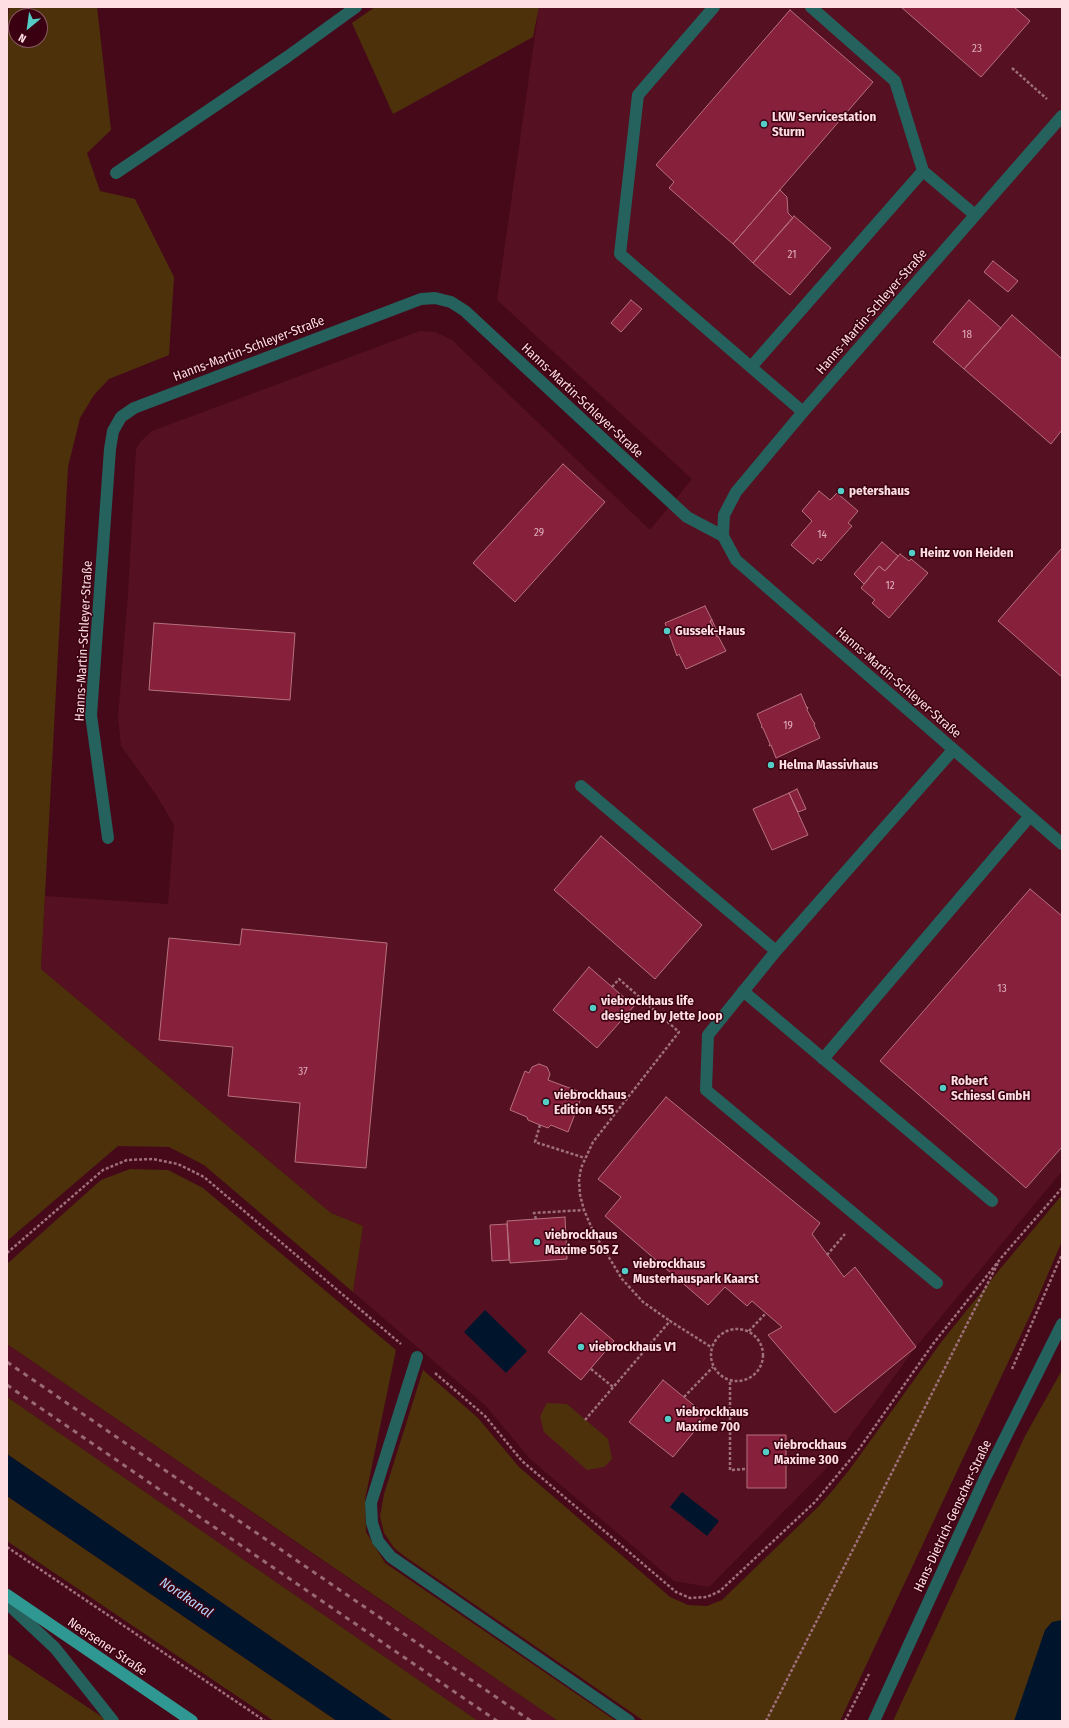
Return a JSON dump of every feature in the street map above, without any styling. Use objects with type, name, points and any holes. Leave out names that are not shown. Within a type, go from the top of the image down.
[{"type":"main road","name":"Neersener Straße","points":[[7,1595],[192,1721]]},
{"type":"street","points":[[116,174],[287,57],[356,7]]},
{"type":"street","points":[[714,7],[638,95],[620,254],[803,412]]},
{"type":"street","points":[[811,7],[895,81],[923,171],[975,215]]},
{"type":"street","name":"Hanns-Martin-Schleyer-Straße","points":[[1062,116],[803,412],[736,492],[724,514],[724,536],[736,560],[1062,844]]},
{"type":"street","points":[[751,368],[923,171]]},
{"type":"street","name":"Hanns-Martin-Schleyer-Straße","points":[[108,838],[91,714],[110,449],[113,432],[121,417],[134,408],[421,299],[435,298],[451,302],[465,311],[686,517],[724,536]]},
{"type":"street","points":[[937,1284],[706,1090],[708,1035],[776,951],[954,750]]},
{"type":"street","points":[[582,786],[776,951]]},
{"type":"street","points":[[823,1059],[1030,816]]},
{"type":"street","points":[[743,991],[992,1201]]},
{"type":"street","name":"Hans-Dietrich-Genscher-Straße","points":[[874,1721],[985,1478],[1062,1324]]},
{"type":"street","points":[[416,1357],[371,1503],[372,1523],[378,1541],[391,1557],[629,1721]]},
{"type":"street","points":[[7,1602],[55,1648],[113,1721]]},
{"type":"path","points":[[1012,68],[1051,102]]},
{"type":"path","points":[[612,986],[619,979],[679,1032],[604,1127],[585,1158],[579,1180],[584,1210],[605,1254],[622,1279],[643,1302],[711,1347]]},
{"type":"path","points":[[540,1125],[535,1142],[585,1158]]},
{"type":"path","points":[[7,1252],[103,1170],[127,1160],[153,1159],[178,1164],[204,1177],[485,1416],[522,1461],[676,1592],[690,1598],[707,1597],[720,1591],[815,1502],[860,1449],[933,1344],[1001,1258],[1062,1188]]},
{"type":"path","points":[[536,1219],[534,1213],[584,1210]]},
{"type":"path","points":[[827,1255],[859,1218]]},
{"type":"path","points":[[766,1721],[1001,1258]]},
{"type":"path","points":[[749,1331],[766,1313]]},
{"type":"path","points":[[585,1420],[670,1321]]},
{"type":"path","points":[[737,1328],[749,1331],[758,1339],[763,1350],[762,1363],[756,1375],[745,1381],[730,1382],[720,1377],[713,1367],[710,1357],[711,1347],[717,1337],[727,1330],[737,1328]]},
{"type":"path","points":[[684,1397],[713,1367]]},
{"type":"path","points":[[591,1369],[613,1387]]},
{"type":"path","points":[[730,1382],[730,1470],[747,1469]]},
{"type":"path","points":[[7,1548],[265,1721]]},
{"type":"shaded area","points":[[9,7],[97,7],[111,130],[87,153],[100,191],[135,199],[174,277],[169,355],[109,379],[94,395],[80,418],[68,467],[41,969],[331,1213],[363,1226],[353,1292],[204,1165],[169,1147],[118,1146],[7,1241],[7,28],[8,18],[8,48],[48,48],[48,8]]},
{"type":"shaded area","points":[[375,7],[539,7],[533,37],[393,114],[352,23]]},
{"type":"shaded area","points":[[539,7],[1062,7],[1062,1171],[916,1347],[826,1469],[709,1587],[674,1581],[530,1459],[486,1406],[353,1292],[363,1226],[331,1213],[41,969],[45,896],[168,904],[174,825],[157,796],[121,746],[118,717],[128,594],[136,449],[141,441],[152,431],[420,331],[435,332],[452,340],[650,530],[692,479],[497,300]]},
{"type":"shaded area","points":[[130,1169],[168,1170],[203,1188],[396,1350],[365,1499],[366,1532],[385,1563],[616,1721],[558,1721],[7,1344],[7,1264],[101,1180]]},
{"type":"shaded area","points":[[1062,1195],[1062,1241],[1033,1309],[840,1721],[644,1721],[407,1558],[394,1548],[384,1533],[380,1516],[384,1494],[423,1370],[478,1418],[519,1467],[670,1597],[688,1605],[707,1606],[722,1600],[818,1507],[833,1490],[850,1469],[942,1341]]},
{"type":"shaded area","points":[[7,1344],[558,1721],[478,1721],[7,1397]]},
{"type":"shaded area","points":[[1062,1370],[1062,1721],[893,1721],[1025,1436]]},
{"type":"shaded area","points":[[7,1397],[478,1721],[393,1721],[7,1454]]},
{"type":"shaded area","points":[[547,1403],[567,1404],[608,1439],[612,1459],[604,1467],[587,1470],[544,1432],[540,1416]]},
{"type":"shaded area","points":[[7,1496],[337,1721],[274,1721],[7,1541]]},
{"type":"shaded area","points":[[7,1653],[108,1721],[7,1721]]},
{"type":"water","points":[[485,1310],[527,1351],[506,1373],[464,1332]]},
{"type":"water","name":"Nordkanal","points":[[7,1454],[393,1721],[337,1721],[7,1496]]},
{"type":"water","points":[[682,1492],[719,1521],[707,1536],[670,1507]]},
{"type":"water","points":[[1062,1620],[1062,1721],[1014,1721],[1045,1630],[1052,1622]]},
{"type":"building","points":[[901,7],[1014,7],[1030,21],[981,77]]},
{"type":"building","name":"LKW Servicestation Sturm","points":[[790,10],[873,82],[733,244],[669,188],[674,182],[656,165]]},
{"type":"building","points":[[780,190],[787,197],[788,213],[793,218],[753,263],[733,244]]},
{"type":"building","points":[[794,216],[831,248],[790,295],[753,263]]},
{"type":"building","points":[[993,261],[1018,281],[1008,292],[984,272]]},
{"type":"building","points":[[631,300],[642,309],[621,332],[611,323]]},
{"type":"building","points":[[969,300],[1001,328],[964,369],[933,342]]},
{"type":"building","points":[[1012,315],[1062,359],[1062,430],[1051,444],[964,369]]},
{"type":"building","points":[[563,464],[605,502],[515,602],[473,563]]},
{"type":"building","points":[[819,491],[830,500],[837,493],[858,511],[848,523],[852,526],[821,561],[818,558],[813,564],[791,545],[812,521],[802,511]]},
{"type":"building","points":[[882,542],[898,556],[885,571],[879,566],[864,584],[854,574]]},
{"type":"building","points":[[1062,548],[1062,677],[998,621]]},
{"type":"building","points":[[900,554],[909,561],[911,559],[928,573],[889,618],[872,603],[875,600],[861,588],[879,566],[885,571]]},
{"type":"building","points":[[705,606],[712,620],[710,621],[726,651],[686,669],[679,654],[677,656],[665,623]]},
{"type":"building","points":[[712,620],[719,636],[717,637],[710,621]]},
{"type":"building","points":[[154,623],[295,633],[290,700],[149,690]]},
{"type":"building","points":[[801,694],[807,708],[808,707],[807,710],[815,723],[814,725],[820,738],[776,758],[771,745],[769,746],[770,744],[763,728],[761,727],[762,726],[757,714]]},
{"type":"building","points":[[797,789],[806,809],[798,812],[789,793]]},
{"type":"building","points":[[789,793],[808,835],[772,850],[753,809]]},
{"type":"building","points":[[601,836],[702,925],[655,979],[554,890]]},
{"type":"building","points":[[1030,889],[1062,916],[1062,1147],[1026,1188],[880,1061]]},
{"type":"building","points":[[242,929],[387,943],[366,1168],[295,1162],[300,1103],[228,1096],[233,1047],[159,1040],[169,938],[240,945]]},
{"type":"building","name":"viebrockhaus life designed by Jette Joop","points":[[589,967],[634,1006],[597,1048],[553,1010]]},
{"type":"building","name":"viebrockhaus Edition 455","points":[[539,1064],[547,1067],[550,1074],[548,1080],[583,1093],[568,1132],[551,1125],[548,1128],[540,1125],[528,1120],[527,1117],[510,1110],[525,1071],[529,1073],[532,1067]]},
{"type":"building","points":[[666,1097],[820,1223],[812,1234],[844,1277],[855,1267],[916,1347],[835,1413],[768,1335],[782,1327],[752,1301],[747,1306],[725,1287],[708,1305],[605,1216],[621,1197],[598,1179]]},
{"type":"building","name":"viebrockhaus Maxime 505 Z","points":[[565,1217],[567,1259],[510,1263],[507,1221]]},
{"type":"building","points":[[507,1224],[509,1260],[492,1261],[490,1225]]},
{"type":"building","name":"viebrockhaus V1","points":[[581,1313],[614,1341],[581,1380],[548,1352]]},
{"type":"building","name":"viebrockhaus Maxime 700","points":[[663,1380],[707,1416],[673,1457],[629,1422]]},
{"type":"building","name":"viebrockhaus Maxime 300","points":[[747,1435],[786,1435],[786,1488],[747,1488]]},
{"type":"railway","points":[[7,1362],[531,1721]]},
{"type":"railway","points":[[7,1385],[497,1721]]},
{"type":"place","name":"LKW Servicestation Sturm","points":[[764,124]]},
{"type":"place","name":"petershaus","points":[[841,491]]},
{"type":"place","name":"Heinz von Heiden","points":[[912,553]]},
{"type":"place","name":"Gussek-Haus","points":[[667,631]]},
{"type":"place","name":"Helma Massivhaus","points":[[771,765]]},
{"type":"place","name":"viebrockhaus life designed by Jette Joop","points":[[593,1008]]},
{"type":"place","name":"Robert Schiessl GmbH","points":[[943,1088]]},
{"type":"place","name":"viebrockhaus Edition 455","points":[[546,1102]]},
{"type":"place","name":"viebrockhaus Maxime 505 Z","points":[[537,1242]]},
{"type":"place","name":"viebrockhaus Musterhauspark Kaarst","points":[[625,1271]]},
{"type":"place","name":"viebrockhaus V1","points":[[581,1347]]},
{"type":"place","name":"viebrockhaus Maxime 700","points":[[668,1419]]},
{"type":"place","name":"viebrockhaus Maxime 300","points":[[766,1452]]}]
